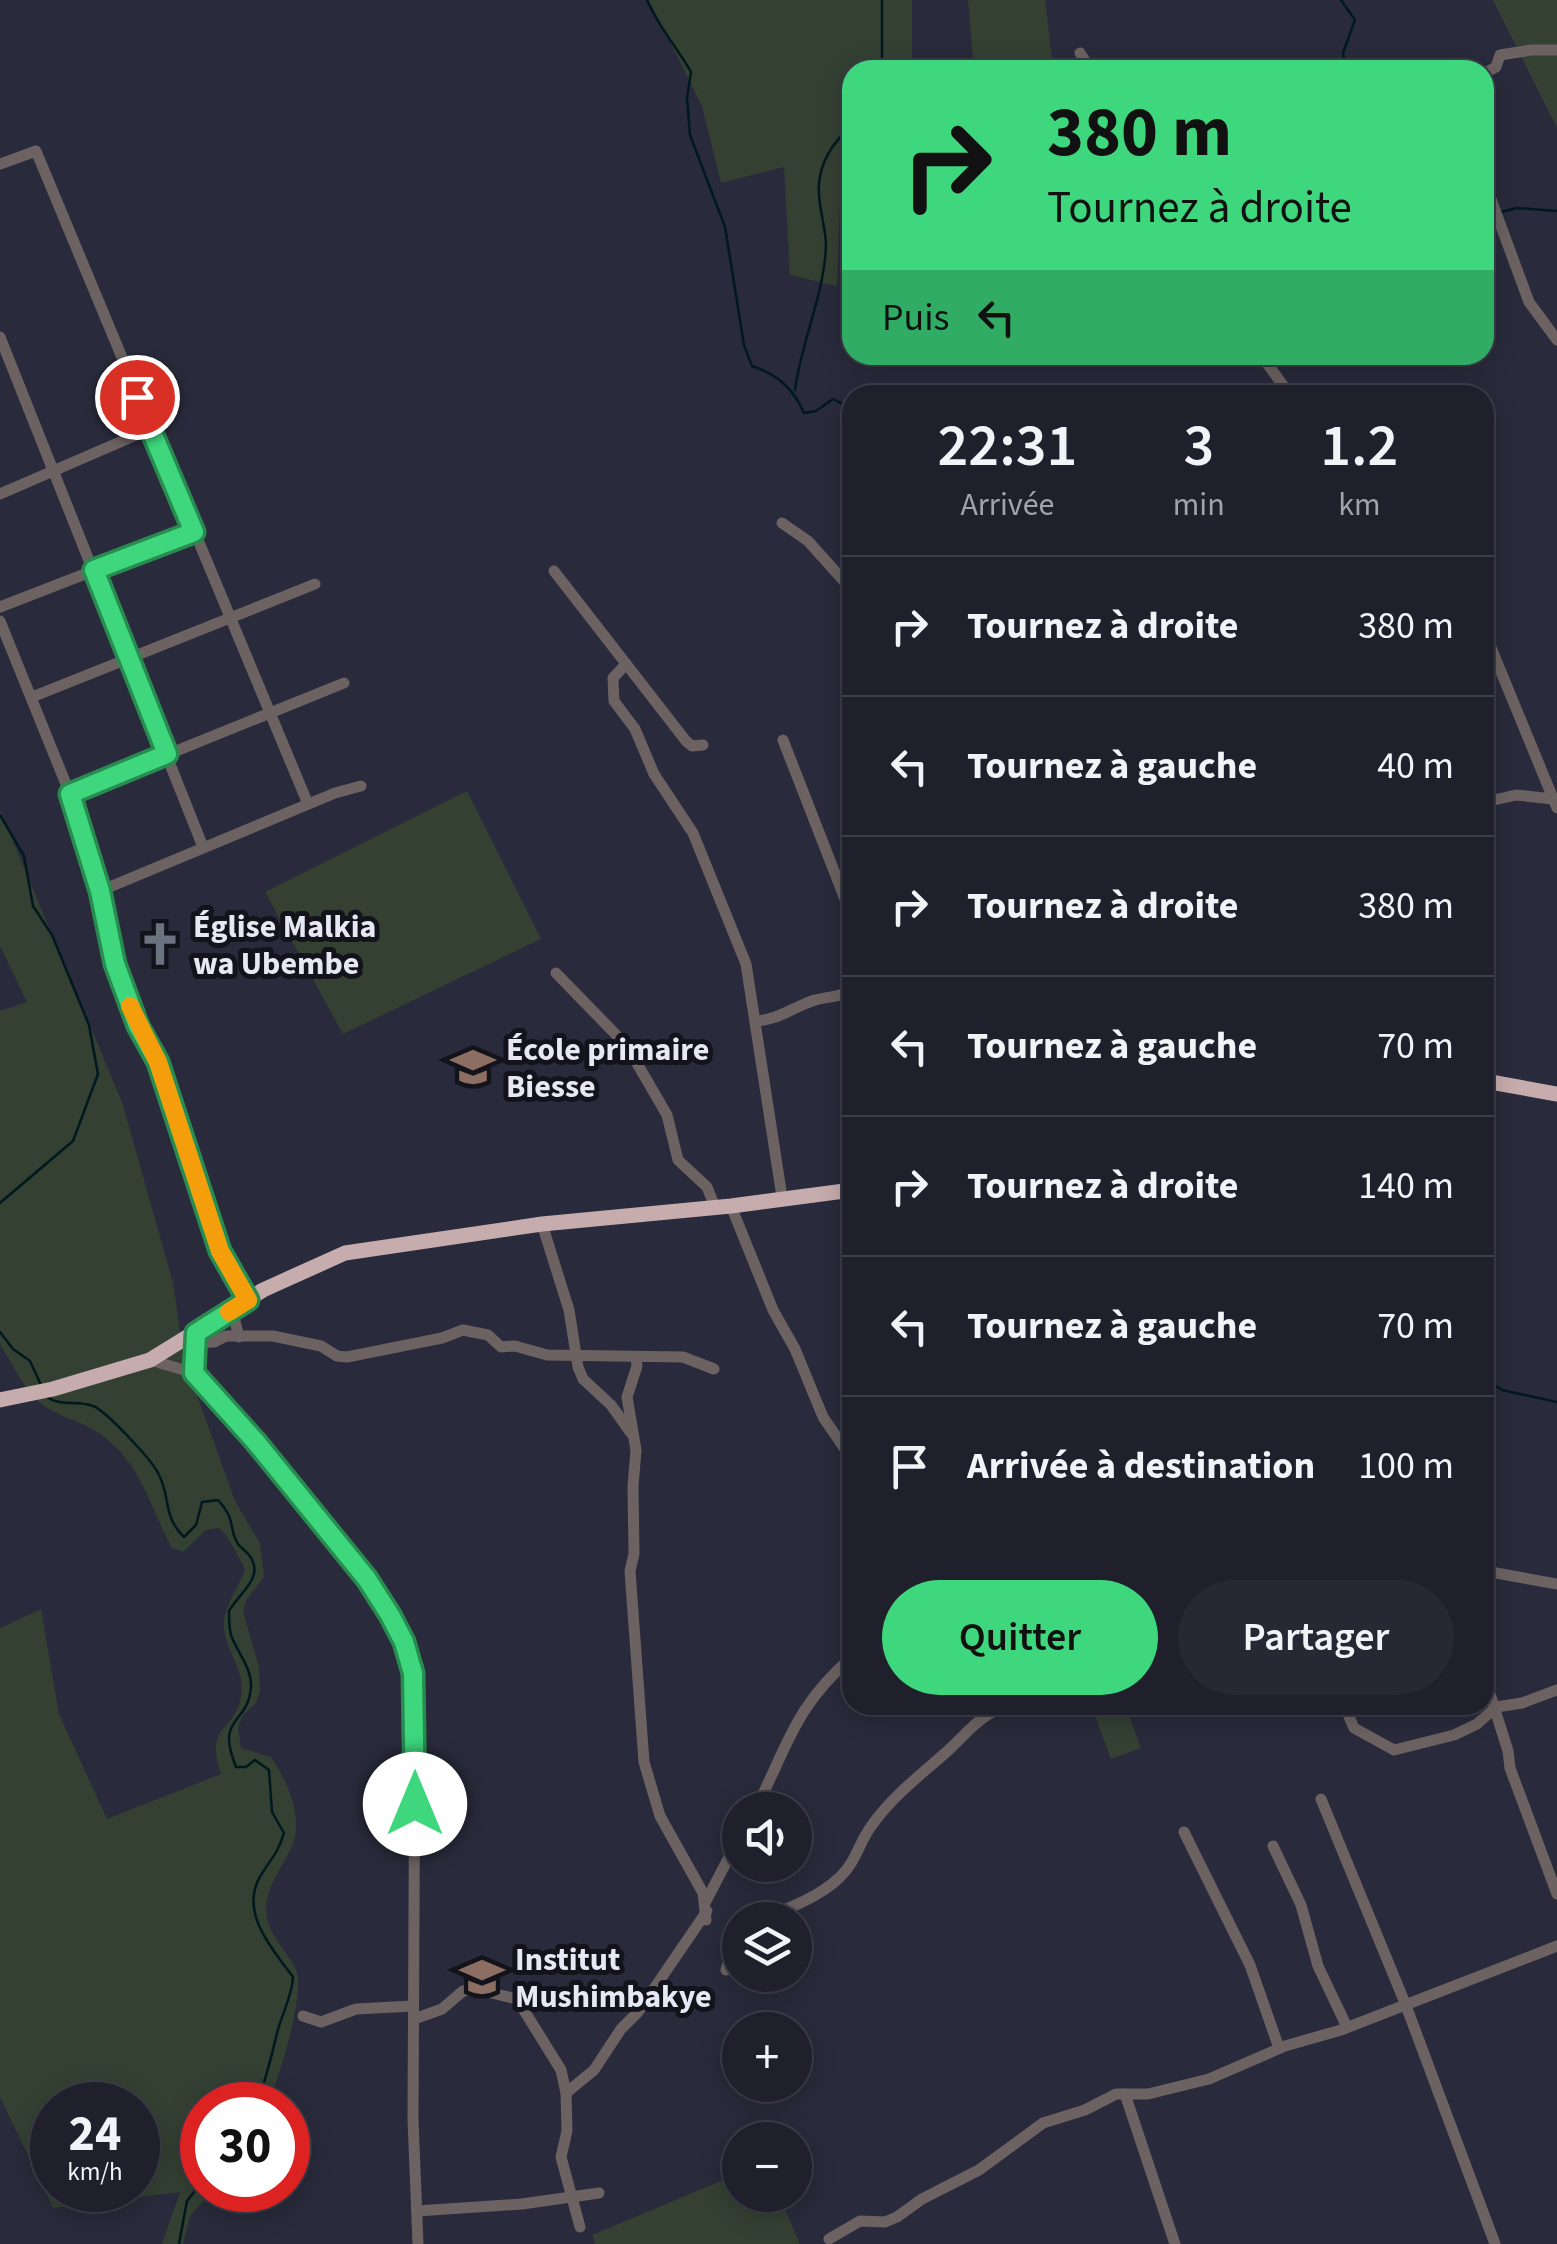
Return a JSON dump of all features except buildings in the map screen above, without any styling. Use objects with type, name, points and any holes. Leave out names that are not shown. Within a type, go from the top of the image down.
[{"type":"highway","points":[[1494,1084],[1557,1094]]},
{"type":"highway","points":[[0,1400],[53,1389],[150,1360],[196,1338],[281,1280],[345,1253],[542,1224],[842,1191]]},
{"type":"street","points":[[1494,68],[1500,55],[1557,50]]},
{"type":"street","points":[[1080,53],[1085,60]]},
{"type":"street","points":[[0,164],[36,151],[308,804]]},
{"type":"street","points":[[1494,207],[1529,302],[1557,340]]},
{"type":"street","points":[[0,337],[203,847]]},
{"type":"street","points":[[0,375],[13,370]]},
{"type":"street","points":[[0,494],[150,429]]},
{"type":"street","points":[[782,523],[808,541],[842,579]]},
{"type":"street","points":[[0,607],[194,532]]},
{"type":"street","points":[[554,572],[686,741],[692,746],[703,745]]},
{"type":"street","points":[[32,697],[315,584]]},
{"type":"street","points":[[0,621],[70,794],[126,994],[158,1062],[220,1251],[248,1300]]},
{"type":"street","points":[[1494,654],[1555,804]]},
{"type":"street","points":[[626,664],[613,678],[614,701],[636,728],[654,774],[693,832],[746,964],[782,1196]]},
{"type":"street","points":[[70,794],[344,683]]},
{"type":"street","points":[[782,740],[842,892]]},
{"type":"street","points":[[100,891],[308,804],[361,786]]},
{"type":"street","points":[[1494,800],[1516,796],[1555,804]]},
{"type":"street","points":[[556,973],[627,1046],[666,1115],[678,1160],[723,1206],[796,1349],[822,1418],[842,1445]]},
{"type":"street","points":[[755,1021],[774,1020],[804,1004],[842,994]]},
{"type":"street","points":[[542,1224],[569,1310],[583,1380],[611,1405],[632,1434]]},
{"type":"street","points":[[232,1310],[239,1337]]},
{"type":"street","points":[[418,2244],[415,1699],[410,1659],[390,1615],[367,1579],[194,1373],[196,1338],[214,1342],[226,1336],[274,1336],[347,1358],[463,1330],[488,1335],[502,1346],[547,1355],[683,1357],[714,1368]]},
{"type":"street","points":[[636,1358],[627,1397],[636,1450],[634,1554],[630,1571],[644,1762],[660,1816],[706,1911]]},
{"type":"street","points":[[150,1360],[194,1373]]},
{"type":"street","points":[[1494,1573],[1557,1584]]},
{"type":"street","points":[[762,1792],[787,1736],[814,1693],[842,1666]]},
{"type":"street","points":[[1496,1707],[1522,1703],[1557,1690]]},
{"type":"street","points":[[1494,1702],[1510,1768],[1557,1894]]},
{"type":"street","points":[[797,1902],[828,1887],[850,1867],[870,1827],[898,1794],[946,1753],[971,1725],[990,1715]]},
{"type":"street","points":[[1348,1715],[1354,1728],[1394,1750],[1454,1736],[1487,1715]]},
{"type":"street","points":[[1321,1799],[1405,2004],[1495,2244]]},
{"type":"street","points":[[851,1832],[858,1848]]},
{"type":"street","points":[[1184,1832],[1250,1966],[1279,2048]]},
{"type":"street","points":[[1274,1846],[1301,1904],[1318,1966],[1347,2028]]},
{"type":"street","points":[[566,2093],[594,2070],[621,2028],[638,2012],[706,1911],[722,1876]]},
{"type":"street","points":[[830,2239],[860,2221],[885,2222],[897,2217],[922,2199],[979,2170],[1043,2123],[1085,2110],[1116,2094],[1148,2094],[1194,2084],[1279,2048],[1347,2028],[1557,1946]]},
{"type":"street","points":[[303,2016],[321,2022],[356,2009],[442,2009],[464,1990],[475,1989],[517,1998],[561,2070],[567,2131],[561,2157],[580,2227]]},
{"type":"street","points":[[1125,2094],[1175,2244]]},
{"type":"street","points":[[417,2211],[522,2204],[599,2193]]},
{"type":"green space","points":[[649,0],[912,0],[912,60],[842,60],[837,286],[790,275],[784,167],[721,183],[702,106]]},
{"type":"green space","points":[[968,0],[1045,0],[1052,60],[973,60]]},
{"type":"green space","points":[[1493,0],[1557,0],[1557,128]]},
{"type":"green space","points":[[467,791],[541,939],[343,1034],[265,892]]},
{"type":"green space","points":[[0,810],[122,1102],[173,1282],[184,1359],[235,1501],[260,1543],[264,1577],[246,1600],[243,1612],[259,1667],[260,1691],[238,1727],[241,1748],[271,1757],[288,1787],[295,1810],[293,1844],[272,1885],[266,1911],[298,1981],[290,2037],[278,2077],[276,2082],[180,2082],[180,2192],[160,2195],[160,2082],[30,2082],[30,2160],[0,2097],[0,1628],[41,1609],[59,1714],[107,1819],[221,1774],[218,1737],[233,1717],[242,1687],[224,1621],[245,1569],[219,1528],[206,1530],[183,1552],[171,1547],[138,1476],[120,1451],[93,1429],[39,1401],[0,1344],[0,1011],[27,1002],[0,946]]},
{"type":"green space","points":[[1095,1715],[1129,1715],[1141,1748],[1111,1759]]},
{"type":"green space","points":[[722,2181],[722,2212],[786,2212],[800,2244],[595,2244],[592,2235]]},
{"type":"green space","points":[[180,2192],[180,2212],[194,2212],[183,2244],[162,2244]]},
{"type":"waterway","points":[[647,0],[691,72],[687,98],[690,135],[725,227],[744,345],[752,366],[784,384],[804,413],[816,411],[833,399],[842,404]]},
{"type":"waterway","points":[[882,0],[882,60]]},
{"type":"waterway","points":[[1341,0],[1355,20],[1343,53],[1344,60]]},
{"type":"waterway","points":[[795,390],[824,265],[820,175],[830,151],[842,136]]},
{"type":"waterway","points":[[1501,212],[1517,208],[1557,211]]},
{"type":"waterway","points":[[0,815],[24,856],[33,906],[52,935],[89,1025],[98,1074],[73,1141],[0,1203]]},
{"type":"waterway","points":[[0,1332],[13,1349],[30,1361],[41,1385]]},
{"type":"waterway","points":[[1494,1385],[1557,1402]]},
{"type":"waterway","points":[[47,1397],[93,1406],[127,1436],[158,1473],[172,1521],[184,1537],[196,1525],[202,1502],[218,1500],[228,1513],[238,1544],[253,1563],[253,1578],[229,1611],[231,1635],[251,1680],[249,1700],[231,1729],[230,1750],[236,1767],[246,1767],[255,1760],[269,1770],[272,1812],[284,1833],[261,1875],[253,1903],[261,1930],[293,1977],[264,2082]]},
{"type":"waterway","points":[[179,2244],[185,2212]]},
{"type":"slow traffic","points":[[130,1006],[158,1062],[220,1251],[248,1300],[229,1312]]},
{"type":"place","name":"Église Malkia wa Ubembe","points":[[160,944]]},
{"type":"place","name":"École primaire Biesse","points":[[473,1067]]},
{"type":"place","name":"Institut Mushimbakye","points":[[482,1977]]},
{"type":"route","points":[[137,397],[194,532],[94,570],[167,754],[70,794],[100,891],[115,964],[138,1026],[158,1062],[220,1251],[248,1300],[196,1333],[194,1373],[367,1579],[404,1642],[415,1699],[415,1804]]}]
